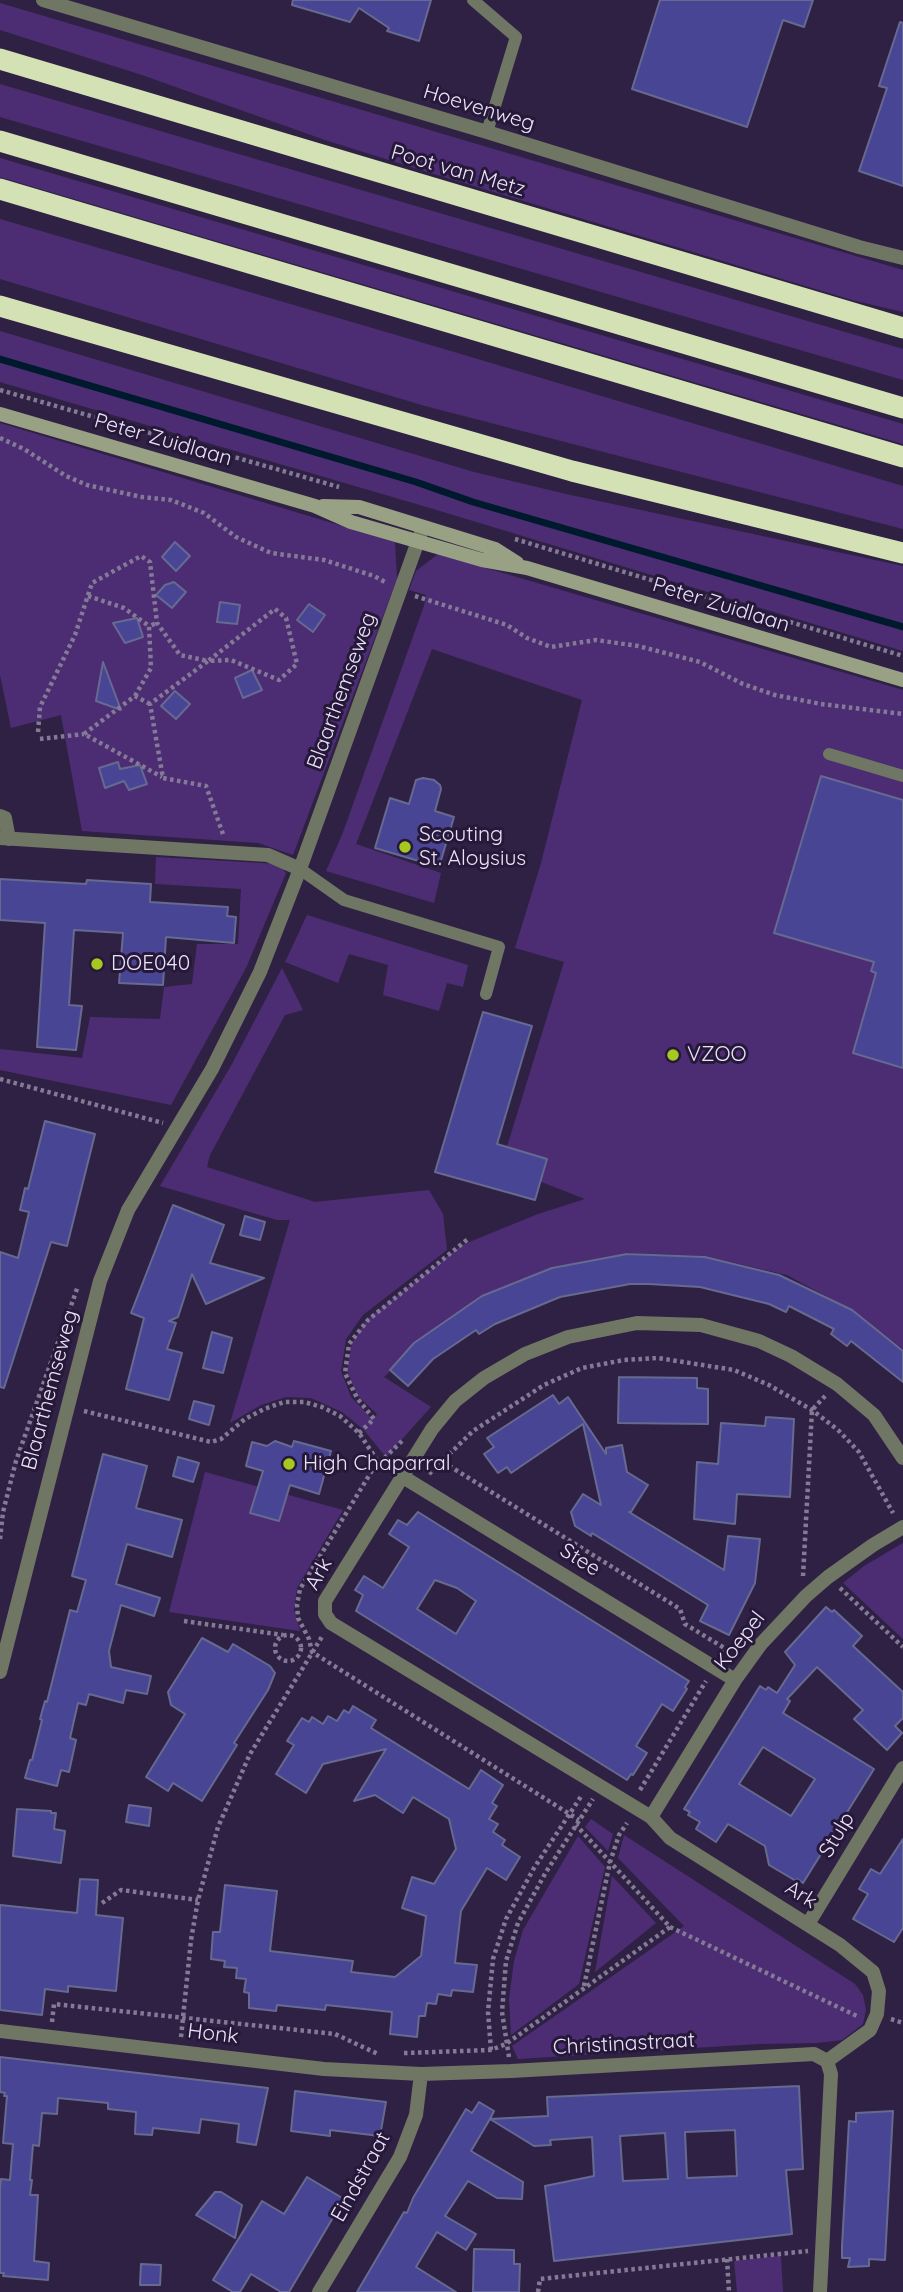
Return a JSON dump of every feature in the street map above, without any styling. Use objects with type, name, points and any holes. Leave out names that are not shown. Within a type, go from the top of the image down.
[{"type":"highway","name":"Poot van Metz","points":[[0,59],[903,328]]},
{"type":"highway","points":[[0,141],[903,408]]},
{"type":"highway","points":[[0,189],[903,457]]},
{"type":"highway","points":[[0,306],[559,468],[903,553]]},
{"type":"street","name":"Hoevenweg","points":[[43,0],[487,132],[859,247],[903,258]]},
{"type":"street","name":"Peter Zuidlaan","points":[[0,414],[315,506],[351,522],[482,560],[527,568],[903,680]]},
{"type":"street","name":"Peter Zuidlaan","points":[[315,506],[359,508],[424,526],[495,549],[527,568]]},
{"type":"street","name":"Blaarthemseweg","points":[[0,1672],[100,1281],[128,1210],[212,1069],[260,971],[300,869],[424,526]]},
{"type":"street","points":[[0,816],[5,818],[4,839],[268,855],[300,869]]},
{"type":"street","name":"Ark","points":[[875,2019],[878,1991],[873,1972],[840,1945],[670,1838],[652,1818],[637,1808],[331,1623],[325,1614],[325,1601],[432,1429],[455,1401],[484,1378],[525,1354],[568,1337],[637,1323],[701,1325],[759,1341],[791,1356],[836,1384],[874,1415],[903,1458]]},
{"type":"street","name":"Stee","points":[[403,1477],[735,1680]]},
{"type":"street","name":"Koepel","points":[[652,1818],[735,1680],[761,1644],[806,1596],[828,1577],[903,1527]]},
{"type":"street","name":"Stulp","points":[[808,1924],[903,1768]]},
{"type":"street","points":[[820,2292],[831,2074],[827,2061],[870,2031],[875,2019]]},
{"type":"street","name":"Honk","points":[[0,2031],[324,2069],[421,2074]]},
{"type":"street","name":"Christinastraat","points":[[421,2074],[814,2054],[827,2061]]},
{"type":"street","name":"Eindstraat","points":[[320,2292],[400,2157],[416,2115],[421,2074]]},
{"type":"lane","points":[[473,0],[516,37],[487,132]]},
{"type":"lane","points":[[829,754],[903,776]]},
{"type":"lane","points":[[300,869],[344,900],[499,947],[486,994]]},
{"type":"path","points":[[0,438],[87,485],[142,497],[171,500],[189,506],[254,547],[271,553],[342,564],[374,576],[401,591],[507,625],[527,638],[551,647],[596,640],[638,646],[700,662],[743,684],[775,695],[821,704],[903,714]]},
{"type":"path","points":[[38,732],[40,707],[75,635],[92,583],[141,556],[150,562],[157,624],[180,655],[208,661],[231,660],[279,680],[297,664],[286,618],[275,609],[208,661],[150,705]]},
{"type":"path","points":[[88,596],[124,608],[149,626],[157,624]]},
{"type":"path","points":[[40,740],[84,734],[135,696],[151,668],[149,626]]},
{"type":"path","points":[[135,696],[150,705],[163,778]]},
{"type":"path","points":[[84,734],[163,778],[206,786],[228,851]]},
{"type":"path","points":[[0,1079],[160,1120],[175,1131]]},
{"type":"path","points":[[359,1433],[374,1419],[357,1398],[345,1373],[349,1344],[368,1320],[468,1239]]},
{"type":"path","points":[[417,1485],[473,1431],[544,1385],[582,1368],[624,1360],[658,1358],[733,1370],[769,1385],[812,1410],[838,1430],[859,1452],[894,1514]]},
{"type":"path","points":[[803,1577],[812,1410],[836,1384]]},
{"type":"path","points":[[67,1405],[211,1442],[221,1439],[245,1419],[264,1409],[284,1402],[304,1402],[340,1416],[359,1433],[379,1463],[403,1477]]},
{"type":"path","points":[[405,1438],[373,1469],[300,1589],[298,1618],[309,1639],[312,1652],[569,1814],[670,1927],[875,2019]]},
{"type":"path","points":[[443,1462],[680,1609],[685,1624],[726,1649]]},
{"type":"path","points":[[828,1577],[903,1647]]},
{"type":"path","points":[[184,1621],[283,1636],[292,1635],[299,1641],[301,1649],[293,1659],[286,1661],[279,1657],[275,1650],[276,1642],[283,1636]]},
{"type":"path","points":[[180,2051],[191,1940],[198,1900],[218,1827],[250,1754],[331,1623]]},
{"type":"path","points":[[299,1641],[309,1639]]},
{"type":"path","points":[[491,2050],[488,2012],[493,1959],[506,1919],[534,1868],[569,1814],[596,1784]]},
{"type":"path","points":[[511,2071],[502,2012],[506,1961],[518,1923],[577,1823],[596,1784]]},
{"type":"path","points":[[584,1987],[610,1862],[619,1835],[637,1808]]},
{"type":"path","points":[[102,1903],[121,1890],[198,1900]]},
{"type":"path","points":[[399,2053],[491,2050],[506,2044],[670,1927]]},
{"type":"path","points":[[51,2037],[54,2004],[335,2034],[378,2054],[389,2053]]},
{"type":"path","points":[[538,2292],[540,2279],[822,2249]]},
{"type":"path","points":[[727,2259],[729,2292]]},
{"type":"shaded area","points":[[0,3],[903,270],[903,312],[852,300],[424,171],[325,140],[142,75],[0,30]]},
{"type":"shaded area","points":[[0,84],[903,349],[903,380],[0,117]]},
{"type":"shaded area","points":[[0,158],[903,424],[903,444],[0,177]]},
{"type":"shaded area","points":[[0,219],[903,486],[903,529],[425,406],[0,279]]},
{"type":"shaded area","points":[[0,331],[474,472],[903,566],[903,651],[0,382]]},
{"type":"shaded area","points":[[0,423],[395,542],[397,579],[293,855],[258,843],[82,831],[61,715],[11,728],[0,675]]},
{"type":"shaded area","points":[[438,554],[903,690],[903,1349],[853,1311],[787,1275],[705,1256],[630,1253],[553,1267],[482,1296],[428,1334],[384,1377],[431,1407],[386,1457],[363,1429],[342,1412],[311,1398],[286,1397],[261,1405],[230,1423],[290,1220],[277,1220],[160,1186],[232,1064],[282,968],[303,1010],[285,1015],[210,1155],[207,1167],[315,1202],[429,1190],[443,1214],[447,1250],[363,1315],[346,1339],[341,1371],[351,1397],[372,1419],[377,1414],[357,1395],[347,1370],[352,1343],[366,1320],[462,1245],[538,1214],[585,1199],[501,1166],[564,962],[515,948],[541,863],[582,700],[432,649],[356,844],[441,873],[434,903],[326,871],[342,835],[424,606],[426,595],[409,590],[416,571]]},
{"type":"shaded area","points":[[156,857],[279,864],[286,873],[246,968],[171,1105],[0,1070],[0,1049],[82,1058],[90,1017],[160,1019],[164,987],[192,984],[197,944],[238,944],[241,889],[155,884]]},
{"type":"shaded area","points":[[307,915],[468,965],[463,987],[447,983],[439,1011],[383,995],[388,965],[349,954],[338,983],[285,962]]},
{"type":"shaded area","points":[[205,1472],[343,1510],[297,1588],[294,1610],[300,1631],[169,1612]]},
{"type":"shaded area","points":[[903,1543],[903,1639],[843,1583],[864,1566]]},
{"type":"shaded area","points":[[591,1819],[613,1834],[608,1851],[585,1827]]},
{"type":"shaded area","points":[[624,1835],[855,1984],[863,1995],[866,2010],[863,2024],[842,2040],[817,2043],[758,2044],[518,2059],[512,2046],[684,1926],[618,1858]]},
{"type":"shaded area","points":[[578,1836],[605,1867],[579,1984],[511,2035],[509,1999],[514,1961],[523,1930]]},
{"type":"shaded area","points":[[612,1876],[656,1923],[595,1972]]},
{"type":"shaded area","points":[[781,2256],[783,2292],[737,2292],[734,2261]]},
{"type":"building","points":[[293,0],[431,0],[419,41],[387,31],[389,28],[359,8],[350,22],[292,5]]},
{"type":"building","points":[[660,0],[813,0],[804,27],[783,20],[747,127],[632,89]]},
{"type":"building","points":[[900,22],[903,23],[903,186],[859,171],[887,88],[879,86]]},
{"type":"building","points":[[175,542],[190,556],[176,571],[162,557]]},
{"type":"building","points":[[174,582],[186,592],[172,608],[156,595],[165,585]]},
{"type":"building","points":[[220,602],[240,605],[237,624],[217,622]]},
{"type":"building","points":[[309,604],[325,615],[313,632],[297,620]]},
{"type":"building","points":[[137,618],[143,637],[125,643],[113,623]]},
{"type":"building","points":[[103,662],[121,710],[96,701]]},
{"type":"building","points":[[252,670],[262,690],[243,698],[235,678]]},
{"type":"building","points":[[175,691],[190,704],[176,719],[161,706]]},
{"type":"building","points":[[118,762],[120,769],[140,765],[147,784],[129,790],[124,781],[105,788],[99,768]]},
{"type":"building","points":[[821,776],[903,800],[903,1068],[853,1053],[876,973],[871,971],[874,962],[774,933]]},
{"type":"building","points":[[416,780],[434,780],[440,785],[435,811],[454,817],[439,867],[375,848],[390,798],[409,804]]},
{"type":"building","points":[[0,879],[86,884],[87,880],[151,884],[150,902],[228,907],[227,916],[236,917],[234,943],[166,937],[163,985],[119,983],[123,933],[74,930],[69,1005],[82,1006],[76,1050],[37,1047],[45,923],[0,920]]},
{"type":"building","points":[[483,1012],[532,1026],[497,1144],[547,1159],[535,1200],[435,1172]]},
{"type":"building","points":[[45,1121],[95,1134],[67,1246],[51,1242],[4,1388],[0,1387],[0,1252],[18,1258],[29,1212],[20,1210]]},
{"type":"building","points":[[173,1205],[224,1225],[210,1263],[264,1278],[206,1304],[192,1274],[178,1317],[169,1321],[176,1323],[167,1349],[182,1353],[169,1400],[126,1389],[144,1318],[131,1313]]},
{"type":"building","points":[[245,1216],[265,1222],[260,1240],[240,1235]]},
{"type":"building","points":[[627,1254],[705,1257],[779,1275],[852,1310],[903,1351],[903,1382],[851,1341],[847,1346],[831,1334],[834,1329],[789,1306],[786,1312],[769,1304],[700,1287],[649,1284],[630,1284],[560,1297],[495,1324],[479,1334],[476,1330],[433,1359],[408,1386],[390,1370],[414,1343],[482,1296],[552,1268]]},
{"type":"building","points":[[212,1332],[232,1338],[223,1373],[203,1368]]},
{"type":"building","points":[[619,1377],[697,1378],[697,1388],[708,1389],[708,1424],[618,1423]]},
{"type":"building","points":[[553,1395],[559,1404],[568,1397],[606,1454],[606,1448],[622,1445],[627,1472],[648,1485],[629,1512],[724,1570],[728,1536],[760,1539],[755,1583],[729,1635],[700,1621],[708,1605],[592,1533],[591,1536],[575,1526],[571,1512],[583,1494],[601,1505],[583,1424],[511,1473],[507,1467],[498,1473],[484,1454],[494,1447],[487,1438]]},
{"type":"building","points":[[194,1401],[214,1406],[209,1425],[189,1419]]},
{"type":"building","points":[[766,1417],[794,1419],[790,1497],[737,1494],[735,1524],[694,1519],[697,1462],[718,1464],[721,1423],[765,1426]]},
{"type":"building","points":[[275,1441],[292,1447],[294,1441],[331,1451],[319,1494],[290,1485],[279,1521],[250,1513],[263,1471],[246,1466],[252,1442],[267,1446]]},
{"type":"building","points":[[103,1454],[147,1466],[136,1508],[182,1520],[172,1557],[127,1544],[116,1584],[160,1598],[154,1616],[121,1605],[109,1651],[111,1667],[151,1676],[147,1694],[126,1690],[123,1703],[89,1694],[86,1705],[78,1703],[70,1738],[76,1740],[69,1772],[61,1770],[57,1786],[25,1778],[32,1760],[42,1720],[40,1719],[45,1701],[47,1702],[70,1610],[77,1612],[86,1580],[72,1576]]},
{"type":"building","points":[[178,1457],[199,1463],[193,1482],[173,1476]]},
{"type":"building","points":[[418,1512],[689,1681],[673,1711],[662,1704],[636,1746],[647,1753],[633,1775],[627,1780],[356,1611],[363,1595],[355,1590],[364,1576],[383,1588],[409,1547],[389,1534],[398,1520],[407,1525]],"holes":[[[435,1580],[457,1588],[476,1601],[456,1634],[417,1609]]]},
{"type":"building","points":[[826,1607],[832,1612],[834,1610],[862,1636],[853,1646],[903,1692],[903,1718],[895,1726],[902,1733],[887,1750],[854,1719],[863,1710],[817,1667],[787,1699],[790,1701],[783,1713],[874,1769],[803,1883],[769,1865],[765,1846],[728,1824],[716,1842],[696,1829],[700,1822],[688,1815],[690,1812],[684,1809],[760,1686],[766,1690],[768,1687],[777,1693],[795,1665],[785,1652]],"holes":[[[763,1747],[815,1779],[791,1816],[739,1784]]]},
{"type":"building","points":[[202,1638],[228,1652],[233,1644],[270,1666],[275,1673],[268,1690],[234,1743],[237,1745],[202,1801],[173,1783],[168,1791],[146,1777],[185,1714],[171,1705],[168,1692]]},
{"type":"building","points":[[353,1706],[376,1720],[371,1728],[469,1789],[481,1770],[503,1785],[492,1803],[497,1806],[489,1819],[498,1824],[493,1832],[505,1840],[502,1845],[520,1857],[506,1880],[487,1868],[461,1911],[455,1963],[477,1965],[473,1992],[452,1990],[451,1996],[438,1994],[436,2004],[427,2003],[425,2016],[419,2016],[417,2037],[390,2034],[392,2012],[326,2005],[325,2010],[277,2005],[276,2011],[249,2008],[249,1993],[244,1992],[246,1979],[236,1978],[237,1968],[224,1967],[225,1961],[211,1959],[213,1932],[220,1932],[225,1885],[277,1891],[270,1951],[353,1961],[351,1972],[395,1977],[421,1956],[426,1916],[402,1908],[412,1877],[434,1884],[456,1849],[449,1819],[413,1797],[403,1813],[375,1795],[354,1801],[386,1749],[323,1764],[306,1793],[276,1774],[294,1745],[287,1741],[302,1718],[309,1722],[312,1717],[323,1724],[328,1716],[337,1721],[344,1710],[349,1713]]},
{"type":"building","points":[[129,1805],[151,1808],[149,1826],[126,1822]]},
{"type":"building","points":[[17,1809],[56,1813],[54,1829],[65,1831],[61,1863],[13,1856]]},
{"type":"building","points":[[903,1839],[903,1928],[894,1942],[853,1919],[868,1894],[859,1889],[871,1869],[880,1874]]},
{"type":"building","points":[[80,1879],[98,1880],[96,1915],[123,1918],[116,1991],[68,1986],[68,1992],[45,1989],[42,2015],[0,2010],[0,1905],[77,1913]]},
{"type":"building","points":[[0,2057],[268,2088],[256,2145],[237,2142],[239,2124],[201,2119],[199,2133],[153,2128],[152,2135],[135,2134],[136,2112],[108,2109],[108,2103],[58,2098],[57,2114],[42,2113],[39,2146],[33,2145],[30,2180],[30,2195],[38,2195],[34,2261],[49,2263],[48,2280],[3,2276],[4,2273],[0,2273],[0,2189],[1,2179],[10,2180],[13,2144],[3,2143],[7,2096],[0,2092]]},
{"type":"building","points":[[799,2086],[803,2169],[786,2170],[792,2234],[554,2261],[545,2186],[594,2176],[592,2137],[550,2140],[551,2145],[534,2146],[490,2119],[548,2116],[547,2097]],"holes":[[[735,2130],[737,2176],[687,2178],[685,2132]],[[665,2133],[668,2179],[623,2181],[620,2136]]]},
{"type":"building","points":[[295,2091],[386,2102],[380,2136],[330,2130],[330,2136],[291,2131]]},
{"type":"building","points":[[479,2102],[494,2111],[471,2151],[523,2182],[522,2199],[497,2198],[468,2181],[445,2216],[476,2234],[466,2250],[437,2232],[416,2267],[456,2292],[357,2292],[404,2212],[407,2213],[413,2198],[466,2109],[472,2113]]},
{"type":"building","points":[[893,2111],[885,2260],[869,2259],[869,2266],[848,2267],[850,2258],[842,2258],[842,2246],[849,2121],[856,2122],[856,2113]]},
{"type":"building","points":[[307,2177],[344,2199],[289,2292],[281,2292],[251,2274],[240,2292],[233,2292],[213,2280],[262,2201],[284,2214]]},
{"type":"building","points":[[215,2192],[221,2192],[242,2205],[235,2238],[196,2215]]},
{"type":"building","points":[[474,2249],[514,2250],[514,2264],[520,2264],[519,2292],[473,2292]]},
{"type":"building","points":[[141,2264],[161,2265],[160,2285],[140,2285]]},
{"type":"waterway","points":[[0,359],[416,482],[473,502],[903,627]]},
{"type":"place","name":"Scouting St. Aloysius","points":[[405,847]]},
{"type":"place","name":"DOE040","points":[[97,964]]},
{"type":"place","name":"VZOO","points":[[673,1055]]},
{"type":"place","name":"High Chaparral","points":[[289,1464]]}]
